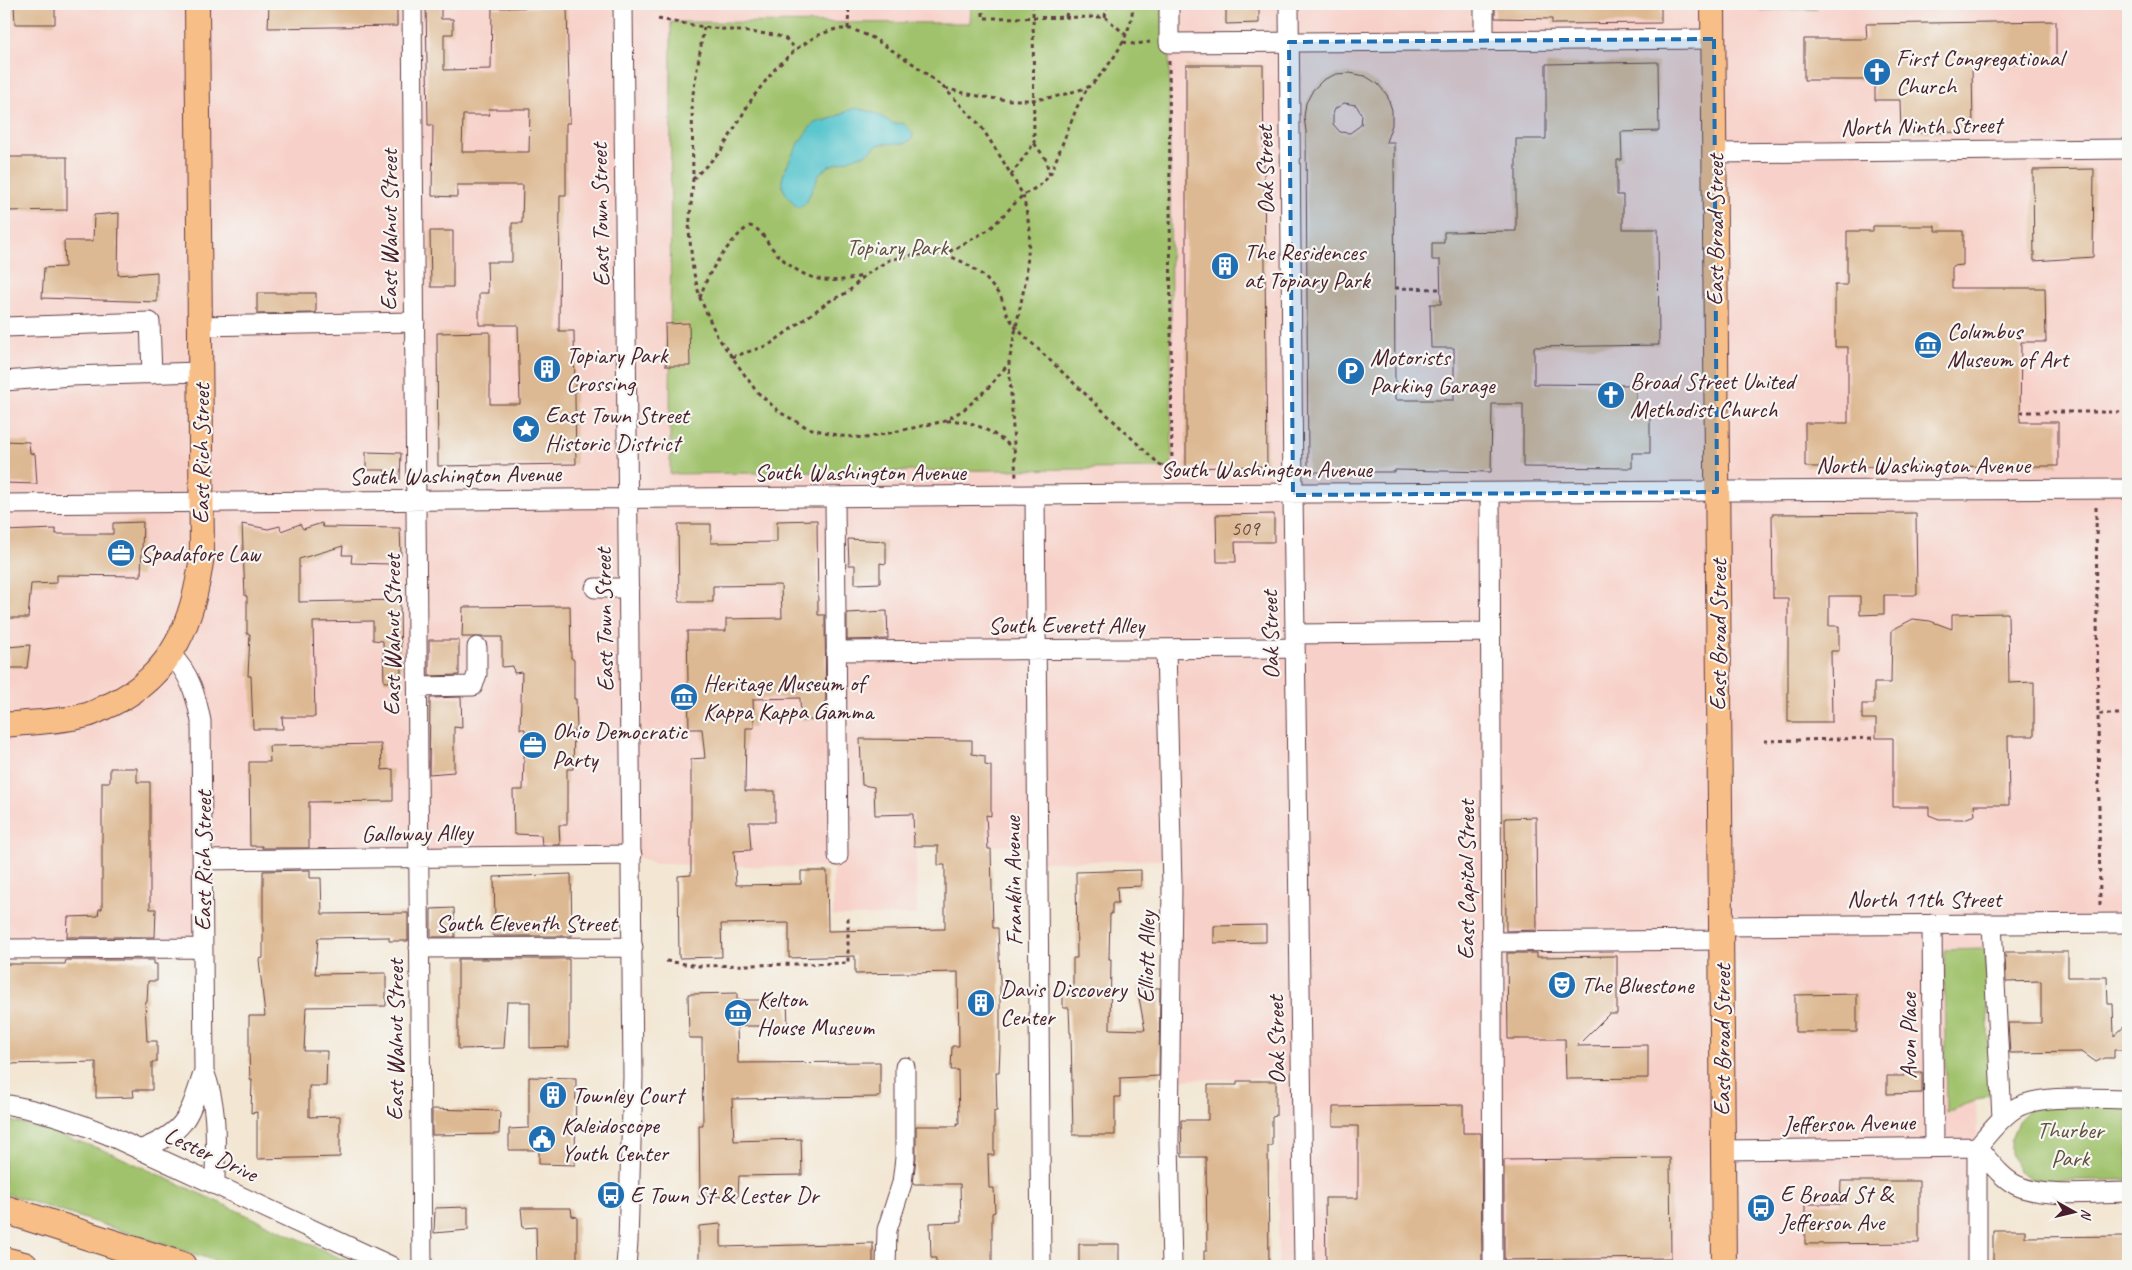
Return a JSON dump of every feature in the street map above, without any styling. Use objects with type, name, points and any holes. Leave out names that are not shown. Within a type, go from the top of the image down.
[{"type":"highway","points":[[4,1209],[182,1266]]},
{"type":"highway","points":[[4,1261],[24,1266]]},
{"type":"main road","name":"East Rich Street","points":[[171,654],[188,622],[198,582],[202,555],[197,4]]},
{"type":"main road","name":"East Broad Street","points":[[1713,4],[1724,1266]]},
{"type":"main road","points":[[4,725],[88,715],[127,696],[150,678],[171,654]]},
{"type":"street","name":"East Walnut Street","points":[[412,4],[422,1266]]},
{"type":"street","name":"East Town Street","points":[[623,4],[634,1077],[629,1233],[626,1266]]},
{"type":"street","points":[[1169,4],[1162,42],[1714,39]]},
{"type":"street","name":"Oak Street","points":[[1289,4],[1293,495],[1304,1266]]},
{"type":"street","points":[[1484,4],[1484,41]]},
{"type":"street","name":"North Ninth Street","points":[[1714,153],[2128,149]]},
{"type":"street","points":[[4,327],[150,322],[152,374]]},
{"type":"street","points":[[200,326],[414,322]]},
{"type":"street","points":[[4,381],[71,376],[200,372]]},
{"type":"street","name":"North Washington Avenue","points":[[1717,492],[2128,488]]},
{"type":"street","name":"South Washington Avenue","points":[[4,504],[1025,495],[1717,492]]},
{"type":"street","name":"East Capital Street","points":[[1490,493],[1493,1266]]},
{"type":"street","name":"Franklin Avenue","points":[[1025,495],[1036,650],[1041,1266]]},
{"type":"street","points":[[835,497],[838,856]]},
{"type":"street","points":[[595,588],[629,588]]},
{"type":"street","name":"South Everett Alley","points":[[836,651],[1166,649],[1490,632]]},
{"type":"street","points":[[418,687],[473,686],[477,674],[477,647]]},
{"type":"street","name":"Elliott Alley","points":[[1166,649],[1172,885],[1169,1143],[1172,1266]]},
{"type":"street","name":"East Rich Street","points":[[171,654],[182,665],[190,680],[201,721],[204,1072],[211,1091],[215,1112],[215,1183]]},
{"type":"street","name":"Galloway Alley","points":[[203,860],[632,856]]},
{"type":"street","name":"North 11th Street","points":[[1492,942],[1932,924],[2128,923]]},
{"type":"street","name":"Avon Place","points":[[1932,924],[1934,1147]]},
{"type":"street","points":[[1992,924],[2002,1118]]},
{"type":"street","name":"South Eleventh Street","points":[[420,948],[633,947]]},
{"type":"street","points":[[4,949],[203,948]]},
{"type":"street","points":[[886,1266],[887,1230],[904,1171],[904,1066]]},
{"type":"street","name":"East Rich Street","points":[[142,1149],[159,1143],[177,1131],[189,1114],[204,1072]]},
{"type":"street","points":[[1977,1266],[1977,1147],[2002,1118],[2016,1107],[2033,1101],[2049,1099],[2128,1099]]},
{"type":"street","name":"Lester Drive","points":[[4,1104],[69,1119],[142,1149],[391,1266]]},
{"type":"street","points":[[1977,1147],[2003,1175],[2015,1184],[2029,1190],[2047,1193],[2128,1192]]},
{"type":"street","name":"Jefferson Avenue","points":[[1723,1150],[1977,1147]]},
{"type":"path","points":[[848,29],[849,4]]},
{"type":"path","points":[[983,4],[983,18],[1105,17],[1126,36]]},
{"type":"path","points":[[1011,175],[1034,143],[1032,4]]},
{"type":"path","points":[[1066,17],[1068,4]]},
{"type":"path","points":[[1105,17],[1107,4]]},
{"type":"path","points":[[945,254],[990,228],[1023,195],[1039,186],[1050,175],[1077,107],[1088,87],[1106,68],[1126,36],[1131,22],[1133,4]]},
{"type":"path","points":[[658,19],[704,27],[776,35],[786,39],[796,49]]},
{"type":"path","points":[[704,27],[692,100],[693,179],[689,231],[693,270],[700,298],[717,336],[757,392],[781,413],[808,428],[840,436],[866,438],[945,421],[958,420],[994,433],[1014,448]]},
{"type":"path","points":[[693,179],[721,151],[753,97],[775,69],[796,49],[818,35],[836,29],[848,29],[874,38],[915,65],[944,88],[980,125],[1011,175],[1023,195],[1030,230],[1026,278],[1009,362],[1014,448],[1025,495]]},
{"type":"path","points":[[1123,42],[1134,44],[1162,42],[1173,494]]},
{"type":"path","points":[[944,88],[976,97],[1006,101],[1054,98],[1088,87]]},
{"type":"path","points":[[1034,143],[1045,158],[1050,175]]},
{"type":"path","points":[[700,298],[706,279],[717,259],[743,229],[750,226],[756,227],[772,248],[790,265],[812,279],[834,282],[864,276]]},
{"type":"path","points":[[732,357],[769,345],[828,302],[848,292],[864,276],[889,260],[912,255],[945,254],[966,263],[984,276],[1001,297],[1007,314],[1016,328],[1160,465],[1172,470]]},
{"type":"path","points":[[1395,288],[1440,289]]},
{"type":"path","points":[[945,421],[966,408],[990,387],[1009,362]]},
{"type":"path","points":[[2020,412],[2128,412]]},
{"type":"path","points":[[2096,504],[2100,910]]},
{"type":"path","points":[[2098,714],[2128,714]]},
{"type":"path","points":[[1764,742],[1876,738]]},
{"type":"path","points":[[666,961],[699,966],[848,963],[848,917]]},
{"type":"highlighted area","points":[[1714,39],[1717,492],[1293,495],[1289,42]]},
{"type":"shaded area","points":[[4,4],[2128,4],[2128,926],[1996,927],[1947,1113],[1976,1100],[1981,1266],[1278,1266],[1279,1078],[1166,1080],[1164,860],[1040,862],[1039,846],[916,846],[917,915],[833,916],[833,868],[655,864],[633,855],[207,861],[205,955],[4,957]]},
{"type":"green space","name":"Topiary Park","points":[[971,4],[1169,4],[1172,470],[1167,468],[670,474],[671,22],[970,23]]},
{"type":"green space","points":[[1760,4],[1816,4],[1816,9],[1760,10]]},
{"type":"green space","points":[[1986,949],[1990,1094],[1946,1113],[1944,950]]},
{"type":"green space","name":"Thurber Park","points":[[2032,1107],[2128,1107],[2128,1180],[2033,1180],[2018,1170],[2011,1153],[2011,1140],[2018,1121]]},
{"type":"green space","points":[[4,1119],[43,1129],[109,1152],[358,1266],[231,1266],[4,1193]]},
{"type":"water","points":[[855,108],[873,112],[894,124],[903,123],[913,133],[912,139],[906,143],[880,144],[866,154],[829,166],[820,173],[806,203],[797,208],[782,185],[783,176],[795,150],[815,123],[828,120]]},
{"type":"building","points":[[14,4],[55,4],[55,24],[15,24]]},
{"type":"building","points":[[269,4],[397,4],[397,26],[268,28]]},
{"type":"building","points":[[426,4],[441,4],[441,19],[453,19],[453,34],[444,34],[444,70],[491,69],[492,8],[567,7],[570,123],[566,123],[566,195],[560,195],[559,331],[574,331],[576,464],[438,466],[437,333],[490,332],[490,404],[520,404],[518,325],[479,325],[479,293],[488,293],[487,262],[512,262],[512,223],[522,223],[523,185],[457,185],[457,197],[432,196],[433,125],[428,125]],"holes":[[[488,109],[530,109],[529,152],[462,152],[463,115],[490,115]]]},
{"type":"building","points":[[1226,4],[1259,4],[1259,23],[1226,24]]},
{"type":"building","points":[[1495,4],[1661,4],[1661,23],[1552,24],[1552,19],[1495,18]]},
{"type":"building","name":"First Congregational Church","points":[[2056,21],[2056,63],[1972,64],[1973,132],[1901,133],[1900,100],[1875,100],[1875,80],[1804,80],[1804,39],[1867,39],[1866,24]]},
{"type":"building","points":[[1658,62],[1659,131],[1621,132],[1622,160],[1617,160],[1617,195],[1623,195],[1623,229],[1658,229],[1659,345],[1534,347],[1534,384],[1636,385],[1636,406],[1650,406],[1650,453],[1632,453],[1632,468],[1523,467],[1523,404],[1492,404],[1491,472],[1395,470],[1395,472],[1308,472],[1306,131],[1304,117],[1306,103],[1313,90],[1323,80],[1336,74],[1350,73],[1365,76],[1378,84],[1387,95],[1392,110],[1392,125],[1386,142],[1394,142],[1395,400],[1454,400],[1454,348],[1431,348],[1430,304],[1441,304],[1440,260],[1432,260],[1432,243],[1444,243],[1444,232],[1516,231],[1516,139],[1546,139],[1546,64]],"holes":[[[1344,103],[1356,105],[1362,115],[1361,125],[1350,133],[1340,132],[1333,124],[1335,109]]]},
{"type":"building","name":"The Residences at Topiary Park","points":[[1186,65],[1263,65],[1267,466],[1186,468]]},
{"type":"building","points":[[4,157],[67,157],[67,210],[4,211]]},
{"type":"building","points":[[2094,169],[2093,257],[2034,261],[2033,170]]},
{"type":"building","points":[[119,213],[118,275],[157,272],[157,302],[42,298],[44,268],[65,267],[64,241],[93,241],[94,215]]},
{"type":"building","name":"Columbus Museum of Art","points":[[1873,226],[1935,226],[1935,231],[1963,231],[1963,265],[1952,266],[1952,288],[2045,288],[2046,342],[2021,342],[2020,422],[2058,422],[2058,466],[1805,467],[1805,423],[1848,423],[1848,347],[1835,347],[1835,285],[1847,285],[1847,231],[1873,231]]},
{"type":"building","points":[[430,231],[453,231],[453,287],[431,287]]},
{"type":"building","points":[[257,293],[316,293],[316,313],[257,314]]},
{"type":"building","points":[[689,323],[690,366],[666,366],[665,324]]},
{"type":"building","points":[[4,441],[29,442],[30,453],[35,454],[37,484],[4,483]]},
{"type":"building","points":[[366,452],[401,453],[400,480],[384,479],[385,470],[366,470]]},
{"type":"building","points":[[1916,513],[1917,595],[1884,595],[1884,614],[1860,615],[1860,596],[1829,596],[1829,626],[1839,626],[1839,651],[1831,651],[1832,722],[1788,722],[1788,598],[1773,598],[1772,514]]},
{"type":"building","points":[[1274,514],[1274,542],[1235,542],[1236,562],[1217,562],[1216,515]]},
{"type":"building","points":[[817,520],[818,615],[825,615],[826,720],[801,720],[800,698],[753,699],[754,728],[746,728],[745,791],[775,791],[775,822],[749,822],[751,850],[734,851],[736,885],[801,884],[801,871],[827,871],[828,931],[945,929],[945,865],[938,865],[938,846],[914,846],[913,814],[875,815],[874,787],[862,785],[860,739],[972,740],[972,754],[985,756],[985,765],[991,766],[991,816],[986,815],[988,849],[991,849],[993,928],[998,928],[1000,980],[1000,1048],[999,1072],[996,1072],[997,1111],[994,1111],[994,1155],[988,1155],[989,1188],[994,1188],[995,1212],[992,1213],[992,1266],[936,1266],[936,1258],[931,1258],[930,1223],[961,1222],[960,1184],[913,1184],[916,1158],[916,1126],[957,1126],[957,1123],[959,1123],[958,1070],[951,1070],[952,1046],[959,1046],[958,972],[855,974],[855,956],[789,958],[789,923],[721,924],[722,957],[679,958],[678,876],[691,875],[691,759],[705,758],[702,729],[689,729],[687,631],[726,631],[726,619],[782,618],[781,585],[713,586],[713,602],[679,602],[678,524],[711,524],[711,543],[777,542],[777,521]]},
{"type":"building","points":[[143,522],[141,576],[57,575],[57,583],[31,584],[28,618],[8,618],[4,531],[56,529],[56,534],[113,534],[113,523]]},
{"type":"building","points":[[322,523],[323,527],[400,528],[401,556],[391,555],[390,564],[351,563],[352,555],[342,555],[343,546],[299,559],[299,602],[400,600],[401,681],[384,682],[383,641],[373,640],[373,621],[313,622],[315,717],[282,717],[283,729],[253,729],[251,676],[248,676],[250,634],[247,634],[247,596],[245,596],[242,524],[268,529],[280,526],[281,531],[300,524],[303,529]]},
{"type":"building","points":[[848,539],[886,541],[886,564],[880,563],[880,583],[855,584],[855,565],[849,565]]},
{"type":"building","points":[[570,606],[571,658],[574,660],[574,699],[576,699],[577,729],[574,729],[573,769],[567,769],[567,825],[559,825],[560,845],[542,845],[541,835],[514,834],[513,790],[523,790],[525,729],[520,729],[522,672],[514,673],[513,666],[502,667],[502,637],[462,637],[463,607]]},
{"type":"building","points":[[887,611],[888,639],[847,640],[847,613]]},
{"type":"building","points":[[2008,613],[2009,683],[2034,682],[2034,736],[2008,736],[2009,805],[1974,805],[1975,815],[1964,819],[1939,819],[1929,815],[1929,807],[1893,807],[1893,738],[1876,738],[1876,719],[1862,719],[1862,704],[1874,704],[1874,683],[1891,683],[1892,630],[1913,619],[1930,621],[1952,629],[1952,614]]},
{"type":"building","points":[[429,640],[459,640],[459,675],[429,676]]},
{"type":"building","points":[[30,645],[27,668],[10,668],[8,647]]},
{"type":"building","points":[[461,697],[462,728],[454,727],[454,772],[429,774],[430,698]]},
{"type":"building","points":[[381,744],[382,770],[393,769],[393,801],[309,802],[309,848],[262,848],[262,846],[250,846],[249,762],[270,762],[269,746]]},
{"type":"building","points":[[110,768],[137,768],[137,782],[150,782],[150,909],[156,909],[155,937],[67,937],[68,917],[98,916],[99,909],[102,909],[102,782],[110,782]]},
{"type":"building","points":[[1536,817],[1537,930],[1506,931],[1505,818]]},
{"type":"building","points":[[310,870],[310,878],[321,878],[322,914],[408,913],[408,941],[389,941],[389,937],[318,938],[315,974],[386,973],[386,1006],[306,1007],[304,1051],[327,1051],[326,1086],[309,1086],[309,1117],[340,1116],[340,1157],[257,1159],[257,1112],[251,1113],[252,1080],[250,1080],[249,1016],[265,1016],[259,959],[263,958],[263,871]]},
{"type":"building","points":[[1141,870],[1141,886],[1117,887],[1118,903],[1112,903],[1109,959],[1111,959],[1110,1029],[1145,1030],[1137,987],[1160,988],[1159,1076],[1120,1078],[1120,1097],[1115,1097],[1115,1135],[1073,1135],[1071,1033],[1069,1008],[1063,1008],[1063,990],[1073,990],[1073,958],[1077,958],[1076,872]]},
{"type":"building","points":[[571,874],[572,936],[493,936],[493,919],[495,919],[494,877]]},
{"type":"building","points":[[454,908],[455,937],[431,937],[431,909]]},
{"type":"building","points":[[1266,925],[1266,942],[1214,943],[1214,926]]},
{"type":"building","points":[[2005,952],[2068,952],[2068,977],[2107,977],[2108,1004],[2113,1004],[2114,1036],[2128,1023],[2128,1050],[2114,1050],[2114,1058],[2104,1058],[2096,1062],[2082,1052],[2010,1053],[2008,1023],[2041,1023],[2041,981],[2006,982]]},
{"type":"building","name":"The Bluestone","points":[[1507,953],[1537,953],[1537,957],[1617,956],[1617,1014],[1609,1014],[1577,1046],[1648,1045],[1648,1078],[1566,1079],[1565,1039],[1508,1039]]},
{"type":"building","points":[[458,959],[569,959],[569,1047],[530,1048],[530,1002],[507,1002],[504,1048],[458,1049]]},
{"type":"building","points":[[66,960],[154,960],[154,964],[157,964],[157,981],[148,981],[147,1002],[145,1002],[147,1041],[157,1041],[157,1062],[152,1062],[152,1090],[133,1090],[134,1097],[96,1098],[96,1062],[7,1064],[4,1018],[6,964],[65,964]]},
{"type":"building","points":[[737,993],[737,1000],[787,1000],[788,1026],[737,1026],[738,1063],[880,1062],[880,1097],[732,1099],[734,1141],[801,1139],[802,1175],[739,1176],[738,1196],[700,1197],[699,1125],[703,1125],[702,1038],[689,1038],[688,994]]},
{"type":"building","points":[[1857,994],[1857,1032],[1795,1032],[1795,995]]},
{"type":"building","points":[[1904,1073],[1922,1073],[1922,1093],[1887,1094],[1887,1076],[1904,1076]]},
{"type":"building","points":[[529,1077],[576,1078],[575,1165],[539,1164],[539,1150],[509,1150],[509,1129],[529,1128]]},
{"type":"building","points":[[1237,1081],[1276,1081],[1276,1116],[1272,1117],[1272,1146],[1268,1146],[1269,1266],[1204,1266],[1204,1251],[1207,1251],[1206,1157],[1182,1157],[1181,1120],[1208,1120],[1208,1085],[1237,1085]]},
{"type":"building","points":[[1463,1105],[1463,1133],[1481,1133],[1482,1266],[1326,1266],[1325,1198],[1358,1198],[1358,1126],[1333,1126],[1333,1107]]},
{"type":"building","points":[[432,1109],[500,1111],[499,1134],[432,1135]]},
{"type":"building","points":[[1670,1158],[1671,1258],[1504,1260],[1504,1160]]},
{"type":"building","points":[[1841,1181],[1919,1181],[1919,1243],[1805,1244],[1805,1204],[1840,1204]]},
{"type":"building","points":[[468,1207],[468,1230],[434,1233],[435,1208]]},
{"type":"building","points":[[521,1208],[571,1208],[572,1216],[577,1217],[577,1266],[537,1266],[536,1227],[523,1228]]},
{"type":"building","points":[[721,1224],[721,1247],[873,1243],[873,1265],[699,1266],[699,1226]]},
{"type":"building","points":[[1993,1230],[2025,1230],[2025,1237],[2128,1236],[2128,1266],[1993,1266]]},
{"type":"building","points":[[1079,1244],[1119,1244],[1119,1265],[1079,1266]]},
{"type":"place","name":"First Congregational Church","points":[[1877,72]]},
{"type":"place","name":"The Residences at Topiary Park","points":[[1225,266]]},
{"type":"place","name":"Columbus Museum of Art","points":[[1928,345]]},
{"type":"place","name":"Topiary Park Crossing","points":[[547,369]]},
{"type":"place","name":"Motorists Parking Garage","points":[[1351,371]]},
{"type":"place","name":"Broad Street United Methodist Church","points":[[1611,395]]},
{"type":"place","name":"East Town Street Historic District","points":[[526,429]]},
{"type":"place","name":"Spadafore Law","points":[[121,553]]},
{"type":"place","name":"Heritage Museum of Kappa Kappa Gamma","points":[[684,697]]},
{"type":"place","name":"Ohio Democratic Party","points":[[533,745]]},
{"type":"place","name":"The Bluestone","points":[[1562,985]]},
{"type":"place","name":"Davis Discovery Center","points":[[981,1003]]},
{"type":"place","name":"Kelton House Museum","points":[[738,1013]]},
{"type":"place","name":"Townley Court","points":[[553,1095]]},
{"type":"place","name":"Kaleidoscope Youth Center","points":[[542,1139]]},
{"type":"place","name":"E Town St & Lester Dr","points":[[611,1195]]},
{"type":"place","name":"E Broad St & Jefferson Ave","points":[[1761,1208]]}]
